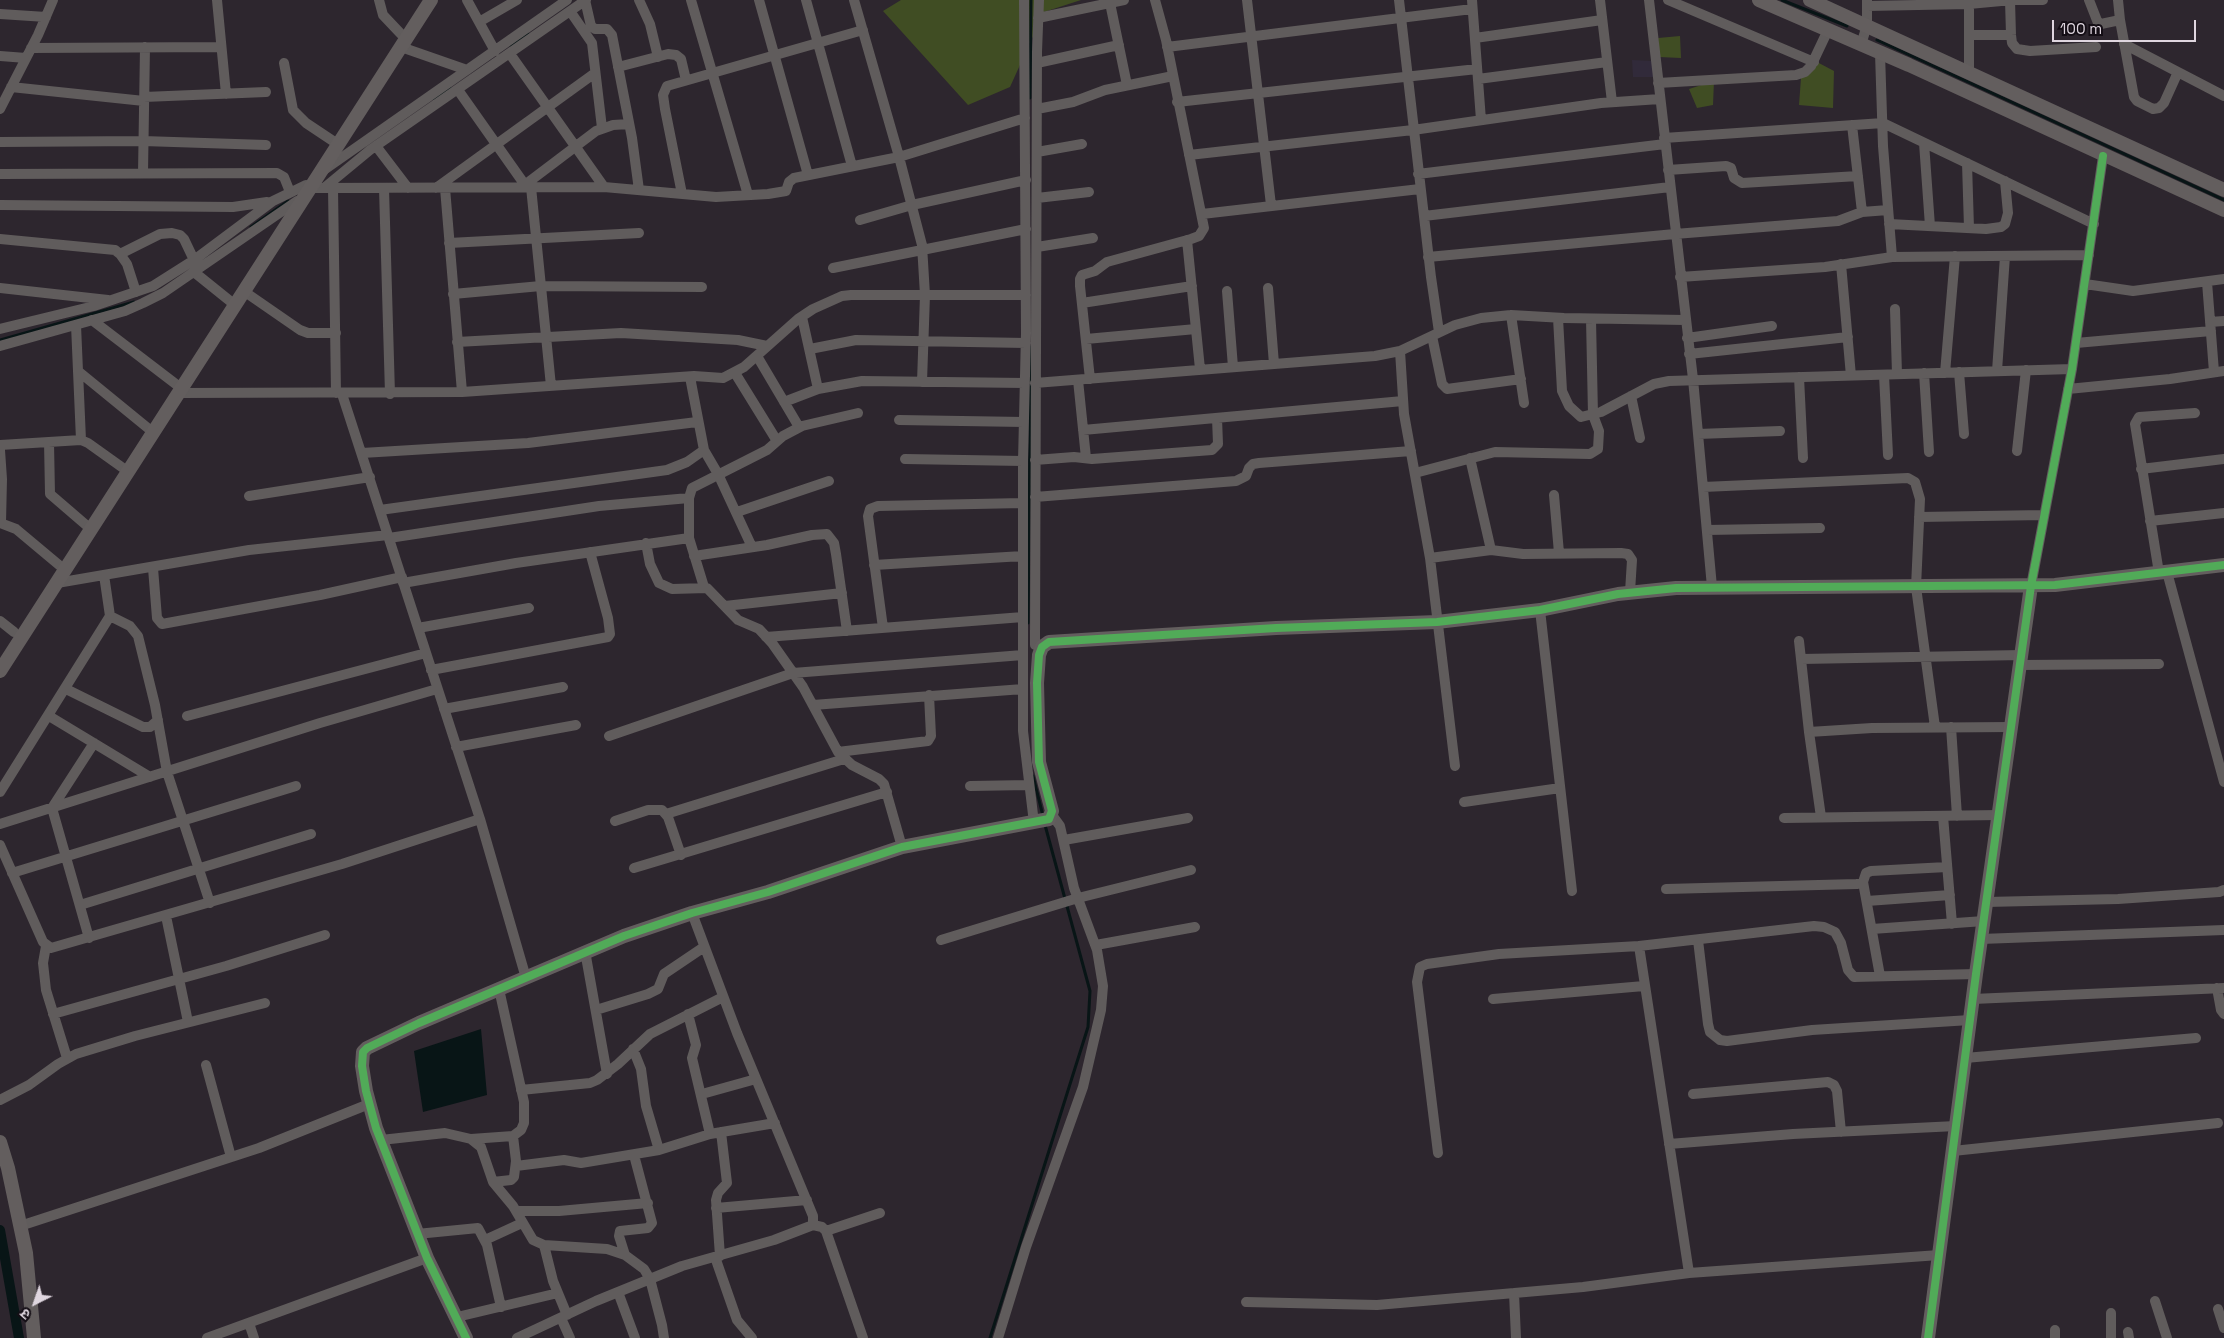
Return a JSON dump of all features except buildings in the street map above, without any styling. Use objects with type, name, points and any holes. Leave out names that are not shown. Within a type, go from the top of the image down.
[{"type":"street","points":[[0,109],[29,53],[53,0]]},
{"type":"street","points":[[217,0],[226,94]]},
{"type":"street","points":[[379,0],[383,15],[401,40],[467,70]]},
{"type":"street","points":[[422,0],[401,40],[321,173],[319,187],[336,333],[339,394],[370,477],[480,819],[526,978]]},
{"type":"street","points":[[0,654],[149,429],[319,187],[332,140],[431,0]]},
{"type":"street","points":[[467,0],[495,51]]},
{"type":"street","points":[[479,22],[517,0]]},
{"type":"street","points":[[321,173],[567,0]]},
{"type":"street","points":[[0,205],[252,206],[293,196],[319,187],[586,0],[592,26],[595,29],[606,29],[612,35],[639,190]]},
{"type":"street","points":[[639,0],[650,24],[658,57]]},
{"type":"street","points":[[691,0],[748,195]]},
{"type":"street","points":[[759,0],[808,175]]},
{"type":"street","points":[[806,0],[852,166]]},
{"type":"street","points":[[854,0],[899,157],[922,250],[925,295],[922,382]]},
{"type":"street","points":[[1024,0],[1026,343],[1035,460],[1032,645]]},
{"type":"street","points":[[1039,0],[1037,247],[1030,383],[1024,422],[1022,556],[1023,617],[1032,645],[1039,655],[1037,683],[1043,820]]},
{"type":"street","points":[[1038,18],[1124,0]]},
{"type":"street","points":[[1090,378],[1080,279],[1082,275],[1095,271],[1107,262],[1187,240],[1203,232],[1204,228],[1167,47],[1155,0]]},
{"type":"street","points":[[1247,0],[1272,205]]},
{"type":"street","points":[[1399,0],[1442,384],[1447,390],[1521,380]]},
{"type":"street","points":[[1600,0],[1612,102]]},
{"type":"street","points":[[1648,0],[1693,380],[1712,587]]},
{"type":"street","points":[[1668,0],[1814,62]]},
{"type":"street","points":[[1755,0],[1788,13]]},
{"type":"street","points":[[1759,0],[2224,210]]},
{"type":"street","points":[[1810,0],[2224,190]]},
{"type":"street","points":[[2012,0],[2011,35],[2012,43],[2016,49],[2022,51],[2096,47]]},
{"type":"street","points":[[1861,45],[1867,25],[1867,3],[2043,0]]},
{"type":"street","points":[[2089,0],[2098,23],[2120,20]]},
{"type":"street","points":[[2118,0],[2134,96],[2145,106],[2153,109],[2159,108],[2164,102],[2178,72]]},
{"type":"street","points":[[1969,2],[1969,72]]},
{"type":"street","points":[[1110,3],[1127,86]]},
{"type":"street","points":[[1167,47],[1400,18],[1472,4],[1481,120]]},
{"type":"street","points":[[570,11],[591,38],[602,128]]},
{"type":"street","points":[[0,14],[46,17]]},
{"type":"street","points":[[1475,38],[1602,20]]},
{"type":"street","points":[[682,194],[663,96],[667,86],[863,30]]},
{"type":"street","points":[[1658,83],[1796,75],[1805,72],[1814,62],[1828,30]]},
{"type":"street","points":[[1969,35],[2011,35]]},
{"type":"street","points":[[2124,44],[2224,96]]},
{"type":"street","points":[[1037,63],[1119,45]]},
{"type":"street","points":[[0,56],[145,47],[221,47]]},
{"type":"street","points":[[142,173],[145,47]]},
{"type":"street","points":[[1880,53],[1892,257]]},
{"type":"street","points":[[510,54],[604,187]]},
{"type":"street","points":[[618,67],[668,54],[679,56],[686,80]]},
{"type":"street","points":[[1178,102],[1258,91],[1406,75],[1477,74],[1607,62]]},
{"type":"street","points":[[284,63],[293,110],[306,123],[332,140]]},
{"type":"street","points":[[440,188],[496,143],[595,73]]},
{"type":"street","points":[[1037,109],[1073,102],[1093,93],[1173,76]]},
{"type":"street","points":[[11,87],[144,99],[266,92]]},
{"type":"street","points":[[458,90],[526,187],[536,238],[551,386]]},
{"type":"street","points":[[1189,155],[1413,130],[1612,102],[1660,99]]},
{"type":"street","points":[[319,187],[604,187],[716,196],[748,195],[786,191],[791,179],[899,157],[1025,118]]},
{"type":"street","points":[[1418,174],[1665,141],[1883,123],[2094,224]]},
{"type":"street","points":[[526,187],[602,128],[629,124]]},
{"type":"street","points":[[1852,125],[1862,212]]},
{"type":"street","points":[[0,142],[143,141],[266,144]]},
{"type":"street","points":[[1924,142],[1930,226]]},
{"type":"street","points":[[1037,152],[1082,144]]},
{"type":"street","points":[[376,146],[408,188]]},
{"type":"street","points":[[1928,1338],[1976,974],[2031,586],[2072,369],[2103,156]]},
{"type":"street","points":[[1967,163],[1969,228]]},
{"type":"street","points":[[1668,170],[1726,166],[1731,168],[1734,178],[1742,183],[1858,176]]},
{"type":"street","points":[[0,174],[277,173],[284,178],[293,196]]},
{"type":"street","points":[[860,220],[912,205],[1026,180]]},
{"type":"street","points":[[1889,224],[1986,229],[2002,227],[2006,224],[2008,213],[2006,181]]},
{"type":"street","points":[[1424,216],[1670,187]]},
{"type":"street","points":[[384,188],[390,394]]},
{"type":"street","points":[[440,188],[449,243],[462,392]]},
{"type":"street","points":[[1202,214],[1420,189]]},
{"type":"street","points":[[1037,198],[1089,192]]},
{"type":"street","points":[[0,346],[125,311],[163,293],[194,272],[293,196]]},
{"type":"street","points":[[0,671],[178,389],[293,196]]},
{"type":"street","points":[[0,329],[111,300],[153,286],[194,260],[273,201]]},
{"type":"street","points":[[1428,257],[1838,221],[1862,212],[1888,210]]},
{"type":"street","points":[[833,268],[1026,229]]},
{"type":"street","points":[[120,254],[160,234],[172,233],[180,235],[184,239],[194,260]]},
{"type":"street","points":[[449,243],[639,233]]},
{"type":"street","points":[[1037,247],[1093,238]]},
{"type":"street","points":[[0,239],[114,250],[120,254],[127,264],[136,292]]},
{"type":"street","points":[[1187,240],[1200,369]]},
{"type":"street","points":[[1680,277],[1841,264],[1892,257],[2090,254]]},
{"type":"street","points":[[1945,373],[1955,256]]},
{"type":"street","points":[[1997,371],[2005,256]]},
{"type":"street","points":[[1841,264],[1851,376]]},
{"type":"street","points":[[194,272],[230,301]]},
{"type":"street","points":[[2085,284],[2133,291],[2224,279]]},
{"type":"street","points":[[2068,389],[2219,372],[2210,326],[2207,282]]},
{"type":"street","points":[[453,294],[541,286],[702,287]]},
{"type":"street","points":[[1082,303],[1192,286]]},
{"type":"street","points":[[0,288],[111,300]]},
{"type":"street","points":[[1268,288],[1274,364]]},
{"type":"street","points":[[1226,291],[1233,367]]},
{"type":"street","points":[[245,292],[300,330],[308,333],[336,333]]},
{"type":"street","points":[[92,320],[178,389],[390,394],[462,392],[690,377],[723,378],[734,373],[757,356],[802,317],[832,300],[852,295],[1026,295]]},
{"type":"street","points":[[1895,309],[1897,374]]},
{"type":"street","points":[[784,402],[818,389],[862,381],[1030,383],[1375,356],[1400,351],[1454,325],[1481,318],[1511,315],[1591,319],[1685,320]]},
{"type":"street","points":[[1511,315],[1524,402]]},
{"type":"street","points":[[802,317],[818,389]]},
{"type":"street","points":[[1558,318],[1561,382],[1564,398],[1569,406],[1581,417],[1593,415],[1654,384],[1693,380],[2072,369]]},
{"type":"street","points":[[1415,473],[1495,452],[1590,454],[1598,449],[1600,444],[1599,431],[1593,415],[1591,319]]},
{"type":"street","points":[[2076,343],[2210,326],[2224,320]]},
{"type":"street","points":[[76,324],[81,440]]},
{"type":"street","points":[[1687,338],[1772,326]]},
{"type":"street","points":[[1086,340],[1196,329]]},
{"type":"street","points":[[458,342],[621,333],[738,340],[767,346]]},
{"type":"street","points":[[1689,354],[1848,338]]},
{"type":"street","points":[[810,350],[856,340],[1026,343]]},
{"type":"street","points":[[1400,351],[1403,401],[1410,451],[1430,558],[1455,766]]},
{"type":"street","points":[[757,356],[799,428]]},
{"type":"street","points":[[2017,451],[2026,370]]},
{"type":"street","points":[[78,371],[149,429]]},
{"type":"street","points":[[1959,372],[1964,434]]},
{"type":"street","points":[[734,373],[777,441]]},
{"type":"street","points":[[1924,374],[1929,452]]},
{"type":"street","points":[[1884,375],[1888,454]]},
{"type":"street","points":[[690,377],[697,422],[704,450],[737,512],[752,548]]},
{"type":"street","points":[[1799,377],[1803,458]]},
{"type":"street","points":[[1078,380],[1086,458]]},
{"type":"street","points":[[1631,396],[1640,438]]},
{"type":"street","points":[[1083,430],[1403,401]]},
{"type":"street","points":[[704,587],[689,538],[688,498],[692,488],[767,450],[777,441],[799,428],[814,422],[858,413]]},
{"type":"street","points":[[2195,413],[2147,416],[2136,419],[2135,430],[2150,521],[2163,573],[2224,782]]},
{"type":"street","points":[[1035,460],[1212,450],[1218,444],[1217,418]]},
{"type":"street","points":[[899,420],[1024,422]]},
{"type":"street","points":[[362,453],[528,443],[697,422]]},
{"type":"street","points":[[1698,434],[1780,431]]},
{"type":"street","points":[[0,445],[81,440],[123,468]]},
{"type":"street","points":[[49,442],[50,494],[86,525]]},
{"type":"street","points":[[0,450],[2,479],[0,523],[16,529],[59,565]]},
{"type":"street","points":[[380,510],[667,470],[687,462],[704,450]]},
{"type":"street","points":[[1035,497],[1236,481],[1246,476],[1252,464],[1410,451]]},
{"type":"street","points":[[904,458],[1023,461]]},
{"type":"street","points":[[1470,458],[1491,550]]},
{"type":"street","points":[[2142,469],[2224,459]]},
{"type":"street","points":[[249,496],[370,477]]},
{"type":"street","points":[[1703,487],[1912,479],[1918,486],[1919,517],[1916,586],[1935,727]]},
{"type":"street","points":[[737,512],[828,480]]},
{"type":"street","points":[[1554,494],[1559,553]]},
{"type":"street","points":[[57,583],[153,568],[248,550],[389,536],[599,506],[688,498]]},
{"type":"street","points":[[883,628],[868,512],[874,507],[1023,503]]},
{"type":"street","points":[[2150,521],[2224,513]]},
{"type":"street","points":[[1919,517],[2044,515]]},
{"type":"street","points":[[1707,530],[1820,528]]},
{"type":"street","points":[[694,556],[752,548],[812,535],[827,534],[834,543],[847,632]]},
{"type":"street","points":[[153,568],[157,618],[162,624],[403,580],[689,538]]},
{"type":"street","points":[[646,543],[650,564],[659,583],[672,589],[704,587],[712,591],[740,622],[754,626],[766,637],[793,673],[841,756],[879,779],[887,792],[902,847]]},
{"type":"street","points":[[1430,558],[1491,550],[1523,554],[1628,554],[1632,560],[1630,592]]},
{"type":"street","points":[[431,670],[608,637],[610,634],[609,623],[590,552]]},
{"type":"street","points":[[874,565],[1022,556]]},
{"type":"street","points":[[1043,820],[1029,785],[1023,731],[1023,655],[1032,645],[1061,640],[1437,622],[1540,610],[1630,592],[1676,588],[2031,586],[2075,584],[2224,565]]},
{"type":"street","points":[[0,792],[110,616],[104,575]]},
{"type":"street","points":[[725,606],[842,593]]},
{"type":"street","points":[[418,628],[529,608]]},
{"type":"street","points":[[1540,610],[1572,890]]},
{"type":"street","points":[[110,616],[130,626],[138,636],[158,720],[167,772],[210,903]]},
{"type":"street","points":[[766,637],[1023,617]]},
{"type":"street","points":[[0,622],[14,632]]},
{"type":"street","points":[[1799,640],[1821,817]]},
{"type":"street","points":[[187,716],[426,653]]},
{"type":"street","points":[[610,736],[793,673],[1023,655]]},
{"type":"street","points":[[1801,659],[1925,656],[2159,664]]},
{"type":"street","points":[[444,709],[563,687]]},
{"type":"street","points":[[66,689],[143,727],[150,727],[158,720]]},
{"type":"street","points":[[0,824],[320,723],[437,689]]},
{"type":"street","points":[[813,705],[1023,689]]},
{"type":"street","points":[[666,814],[841,756],[928,741],[932,736],[929,696]]},
{"type":"street","points":[[49,716],[150,777]]},
{"type":"street","points":[[456,747],[576,725]]},
{"type":"street","points":[[1952,727],[1957,816]]},
{"type":"street","points":[[1809,732],[1872,728],[2011,727]]},
{"type":"street","points":[[89,938],[52,808],[94,743]]},
{"type":"street","points":[[970,786],[1029,785]]},
{"type":"street","points":[[12,873],[296,786]]},
{"type":"street","points":[[1464,802],[1560,788]]},
{"type":"street","points":[[634,868],[887,792]]},
{"type":"street","points":[[615,821],[648,810],[658,809],[666,814],[681,855]]},
{"type":"street","points":[[1943,816],[1952,924]]},
{"type":"street","points":[[1784,818],[1999,816]]},
{"type":"street","points":[[1064,840],[1188,818]]},
{"type":"street","points":[[46,946],[57,948],[342,864],[480,819]]},
{"type":"street","points":[[466,1338],[427,1258],[381,1140],[369,1104],[362,1056],[366,1048],[624,936],[768,892],[902,847],[1043,820],[1060,826],[1064,840],[1071,900],[1096,945],[1102,972],[1101,1002],[1083,1087],[1026,1247],[998,1338]]},
{"type":"street","points":[[80,905],[311,834]]},
{"type":"street","points":[[0,847],[46,946],[43,974],[67,1058]]},
{"type":"street","points":[[1880,976],[1864,882],[1866,873],[1871,871],[1948,867]]},
{"type":"street","points":[[941,940],[1071,900],[1191,870]]},
{"type":"street","points":[[1666,890],[1857,884],[1864,882]]},
{"type":"street","points":[[1986,902],[2118,899],[2219,892],[2224,890]]},
{"type":"street","points":[[1867,901],[1950,895]]},
{"type":"street","points":[[692,914],[723,997],[807,1200],[813,1216],[813,1225]]},
{"type":"street","points":[[166,916],[188,1022]]},
{"type":"street","points":[[1872,929],[1984,921]]},
{"type":"street","points":[[1096,945],[1195,927]]},
{"type":"street","points":[[1438,1152],[1417,982],[1420,967],[1439,961],[1499,954],[1639,946],[1824,927],[1835,932],[1838,937],[1846,964],[1851,975],[1854,977],[1976,974]]},
{"type":"street","points":[[1981,939],[2224,930]]},
{"type":"street","points":[[53,1014],[325,936]]},
{"type":"street","points":[[1698,940],[1708,1024],[1710,1032],[1720,1040],[1727,1041],[1812,1030],[1970,1020]]},
{"type":"street","points":[[1639,946],[1690,1273]]},
{"type":"street","points":[[596,1010],[648,994],[658,989],[664,974],[704,947]]},
{"type":"street","points":[[586,951],[607,1074]]},
{"type":"street","points":[[1493,1000],[1644,986]]},
{"type":"street","points":[[1973,999],[2221,988],[2221,1010],[2224,1014]]},
{"type":"street","points":[[381,1140],[444,1133],[471,1139],[513,1136],[521,1130],[524,1123],[521,1090],[499,989]]},
{"type":"street","points":[[521,1090],[590,1083],[607,1074],[655,1030],[723,997]]},
{"type":"street","points":[[0,1100],[29,1085],[67,1058],[99,1046],[265,1003]]},
{"type":"street","points":[[688,1014],[696,1045],[692,1058],[716,1133],[727,1183],[716,1197],[718,1257],[737,1320],[752,1338]]},
{"type":"street","points":[[1965,1058],[2196,1038]]},
{"type":"street","points":[[633,1049],[641,1069],[646,1106],[659,1150]]},
{"type":"street","points":[[206,1066],[231,1157]]},
{"type":"street","points":[[702,1094],[756,1079]]},
{"type":"street","points":[[1693,1094],[1828,1082],[1834,1084],[1837,1091],[1841,1132]]},
{"type":"street","points":[[20,1226],[231,1157],[303,1131],[369,1104]]},
{"type":"street","points":[[516,1166],[564,1160],[581,1163],[634,1155],[659,1150],[716,1133],[774,1122]]},
{"type":"street","points":[[1953,1151],[2218,1123]]},
{"type":"street","points":[[1669,1144],[1956,1126]]},
{"type":"street","points":[[493,1182],[512,1180],[516,1166],[513,1136]]},
{"type":"street","points":[[471,1139],[481,1148],[493,1182],[516,1211],[533,1240],[544,1245],[607,1249],[625,1255],[644,1269],[650,1278],[664,1338]]},
{"type":"street","points":[[0,1142],[8,1168],[26,1253],[34,1338]]},
{"type":"street","points":[[625,1255],[618,1233],[620,1231],[651,1226],[652,1223],[634,1155]]},
{"type":"street","points":[[716,1208],[807,1200]]},
{"type":"street","points":[[516,1211],[560,1212],[648,1203]]},
{"type":"street","points":[[826,1231],[880,1213]]},
{"type":"street","points":[[485,1240],[522,1223]]},
{"type":"street","points":[[517,1338],[650,1278],[682,1266],[783,1237],[813,1225],[822,1227],[826,1231],[863,1338]]},
{"type":"street","points":[[417,1234],[474,1227],[481,1230],[501,1307]]},
{"type":"street","points":[[544,1245],[570,1338]]},
{"type":"street","points":[[1246,1302],[1377,1305],[1652,1280],[1690,1273],[1939,1255]]},
{"type":"street","points":[[210,1338],[427,1258]]},
{"type":"street","points":[[618,1292],[635,1338]]},
{"type":"street","points":[[457,1317],[558,1293]]},
{"type":"street","points":[[1514,1293],[1516,1338]]},
{"type":"street","points":[[2155,1301],[2167,1338]]},
{"type":"street","points":[[2218,1309],[2224,1328]]},
{"type":"street","points":[[2111,1313],[2111,1338]]},
{"type":"street","points":[[249,1323],[254,1338]]},
{"type":"shaded area","points":[[1632,60],[1653,61],[1653,77],[1633,77]]},
{"type":"shaded area","points":[[481,1029],[487,1095],[423,1112],[414,1051]]},
{"type":"green space","points":[[901,0],[1081,0],[1044,12],[1010,87],[968,105],[883,11]]},
{"type":"green space","points":[[1680,36],[1681,58],[1659,57],[1658,38]]},
{"type":"green space","points":[[1817,62],[1834,71],[1833,108],[1799,105],[1801,78]]},
{"type":"green space","points":[[1714,81],[1713,105],[1697,108],[1689,89]]},
{"type":"waterway","points":[[1030,98],[1031,0]]},
{"type":"waterway","points":[[1782,0],[1847,26]]},
{"type":"waterway","points":[[511,46],[528,34]]},
{"type":"waterway","points":[[1877,40],[2224,200]]},
{"type":"waterway","points":[[434,99],[450,88]]},
{"type":"waterway","points":[[251,227],[288,201]]},
{"type":"waterway","points":[[0,340],[134,302]]},
{"type":"waterway","points":[[1028,623],[1031,347]]},
{"type":"waterway","points":[[1033,776],[1043,816]]},
{"type":"waterway","points":[[990,1338],[1088,1027],[1090,991],[1045,825]]},
{"type":"waterway","points":[[0,1230],[19,1338]]},
{"type":"cycle path","points":[[1928,1338],[1976,974],[2031,586],[2072,369],[2103,156]]},
{"type":"cycle path","points":[[466,1338],[427,1258],[376,1128],[366,1091],[362,1066],[363,1052],[367,1048],[419,1023],[624,936],[692,913],[768,892],[902,847],[1049,819],[1052,811],[1039,762],[1037,683],[1039,655],[1042,647],[1049,642],[1276,628],[1437,622],[1540,610],[1618,594],[1676,588],[2055,585],[2224,565]]}]
